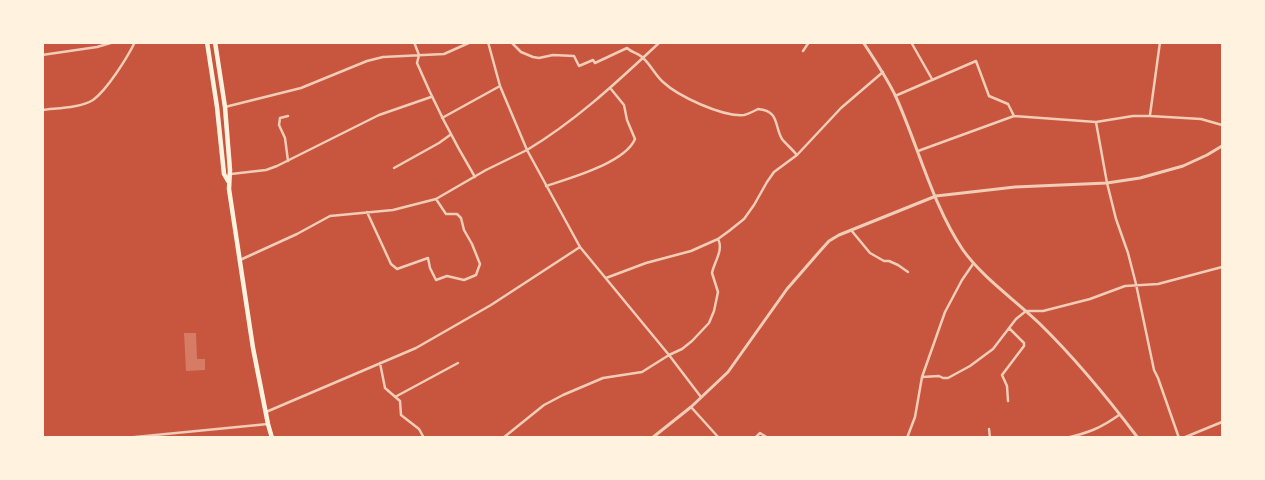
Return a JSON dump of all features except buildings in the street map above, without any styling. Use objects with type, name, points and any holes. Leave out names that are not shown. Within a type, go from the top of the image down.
[{"type":"highway","points":[[207,42],[217,107],[224,174],[228,182],[253,348],[271,438]]},
{"type":"highway","points":[[215,42],[225,107],[230,174],[228,182]]},
{"type":"street","points":[[42,55],[114,42]]},
{"type":"street","points":[[42,110],[79,105],[92,100],[129,56],[135,42]]},
{"type":"street","points":[[414,42],[419,56],[417,63],[431,97],[450,135],[475,177]]},
{"type":"street","points":[[225,107],[301,88],[383,57],[444,54],[471,42]]},
{"type":"street","points":[[488,42],[500,86],[527,150],[580,246],[669,355],[700,397]]},
{"type":"street","points":[[511,42],[521,52],[533,57],[539,58],[553,55],[574,56],[579,66],[593,60],[595,63],[627,48],[634,54],[640,54],[668,86],[714,110],[743,115],[758,109],[768,112],[775,117],[782,138],[797,155]]},
{"type":"street","points":[[240,260],[297,234],[330,216],[393,210],[436,199],[554,134],[611,89],[660,42]]},
{"type":"street","points":[[804,51],[809,42]]},
{"type":"street","points":[[863,42],[883,72],[895,96],[953,233],[973,264],[1070,353],[1138,438]]},
{"type":"street","points":[[911,42],[932,79]]},
{"type":"street","points":[[1150,116],[1160,42]]},
{"type":"street","points":[[895,96],[976,61],[989,96],[1008,104],[1014,116]]},
{"type":"street","points":[[606,278],[638,266],[691,251],[718,239],[744,218],[774,172],[797,155],[841,108],[883,72]]},
{"type":"street","points":[[442,118],[500,86]]},
{"type":"street","points":[[546,186],[586,174],[626,151],[633,144],[635,139],[627,120],[624,105],[611,89]]},
{"type":"street","points":[[224,174],[266,170],[288,161],[379,115],[431,97]]},
{"type":"street","points":[[288,116],[280,118],[279,125],[285,138],[288,161]]},
{"type":"street","points":[[918,151],[1014,116],[1096,122],[1133,116],[1150,116],[1201,119],[1222,125]]},
{"type":"street","points":[[1096,122],[1107,183],[1116,218],[1128,252],[1154,370],[1179,438]]},
{"type":"street","points":[[394,168],[450,135]]},
{"type":"street","points":[[652,438],[690,407],[728,372],[773,307],[829,241],[839,235],[936,196],[1015,186],[1107,183],[1160,173],[1208,155],[1222,146]]},
{"type":"street","points":[[368,212],[391,264],[397,269],[428,258],[430,268],[436,280],[446,276],[464,280],[476,275],[480,264],[464,230],[460,215],[446,214],[436,199]]},
{"type":"street","points":[[851,230],[870,253],[884,261],[898,265],[908,272]]},
{"type":"street","points":[[503,438],[544,405],[563,395],[602,378],[642,372],[692,342],[712,318],[717,299],[716,283],[712,273],[720,249],[718,239]]},
{"type":"street","points":[[266,412],[416,348],[491,305],[580,246]]},
{"type":"street","points":[[906,438],[915,417],[922,377],[945,312],[973,264]]},
{"type":"street","points":[[922,377],[939,376],[948,378],[970,366],[992,349],[1021,314],[1026,311],[1043,311],[1090,299],[1125,286],[1158,284],[1222,267]]},
{"type":"street","points":[[1008,401],[1007,386],[1002,375],[1024,346],[1024,343],[1009,328]]},
{"type":"street","points":[[380,363],[385,388],[400,401],[401,415],[419,429],[424,438]]},
{"type":"street","points":[[395,397],[458,363]]},
{"type":"street","points":[[690,407],[719,438]]},
{"type":"street","points":[[1066,438],[1091,432],[1120,414]]},
{"type":"street","points":[[1183,438],[1222,422]]},
{"type":"street","points":[[125,438],[269,426]]},
{"type":"street","points":[[990,429],[990,438]]},
{"type":"street","points":[[755,438],[760,433],[768,438]]}]
